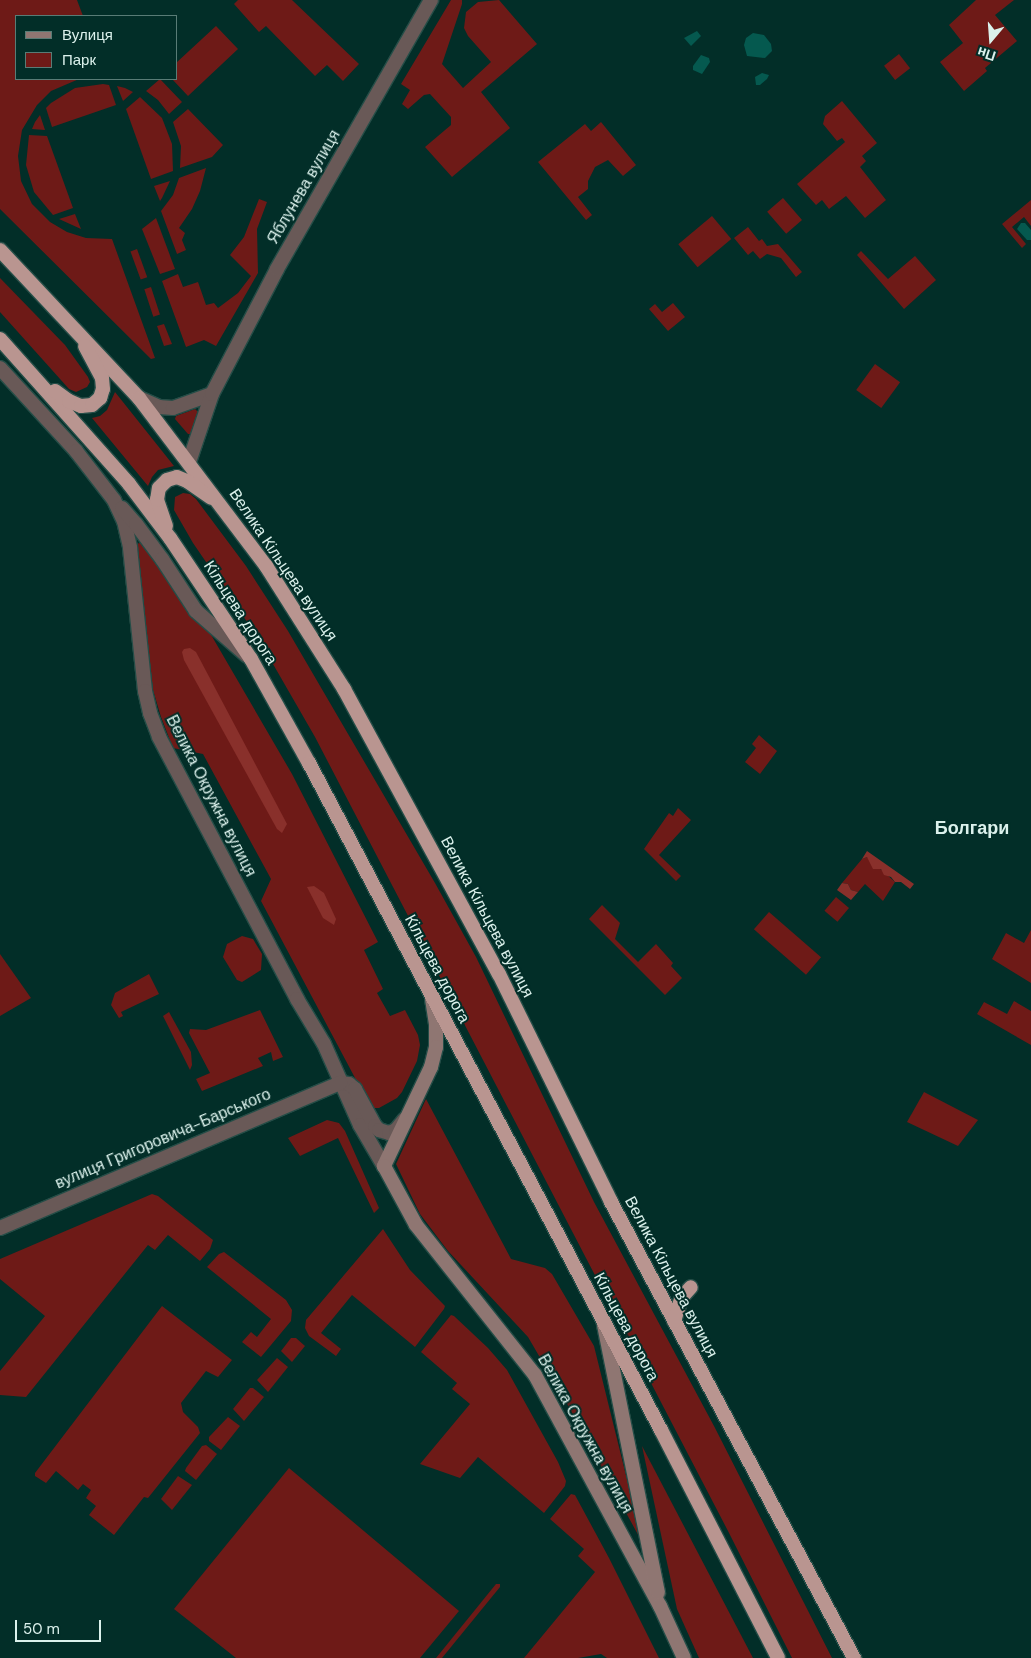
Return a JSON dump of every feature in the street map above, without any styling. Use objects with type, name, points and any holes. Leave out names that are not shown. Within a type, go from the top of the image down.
[{"type":"highway","name":"Велика Кільцева вулиця","points":[[0,250],[78,330],[139,398],[266,566],[344,689],[499,974],[611,1202],[855,1656]]},
{"type":"highway","points":[[34,376],[69,401],[81,406],[92,405],[100,398],[103,389],[102,378],[78,330]]},
{"type":"highway","name":"Кільцева дорога","points":[[0,339],[129,484],[170,538],[251,659],[309,763],[778,1658]]},
{"type":"highway","points":[[170,538],[157,500],[159,488],[167,480],[177,477],[187,481],[223,507]]},
{"type":"highway","points":[[674,1321],[682,1297],[691,1286]]},
{"type":"main road","points":[[384,1166],[431,1067],[436,1047],[436,1024],[432,998]]},
{"type":"main road","name":"Велика Окружна вулиця","points":[[384,1166],[416,1225],[535,1376],[660,1606],[684,1658]]},
{"type":"main road","points":[[602,1320],[660,1606]]},
{"type":"street","name":"Яблунева вулиця","points":[[189,462],[212,394],[277,269],[431,0]]},
{"type":"street","name":"Велика Окружна вулиця","points":[[0,368],[76,451],[114,500],[127,533],[145,691],[159,738],[297,999],[324,1044],[360,1125],[384,1166]]},
{"type":"street","points":[[139,398],[159,407],[173,408],[212,394]]},
{"type":"street","points":[[114,500],[136,524],[196,612],[251,659]]},
{"type":"street","points":[[340,1083],[349,1084],[355,1089],[379,1130],[389,1133],[396,1130],[406,1119]]},
{"type":"street","name":"вулиця Григоровича-Барського","points":[[0,1228],[340,1083]]},
{"type":"green space","points":[[0,0],[77,0],[83,15],[15,15],[15,80],[77,80],[51,91],[37,105],[22,130],[18,156],[21,181],[32,204],[50,222],[67,232],[86,238],[112,239],[155,358],[151,359],[0,209]]},
{"type":"green space","points":[[238,0],[292,0],[359,64],[343,81],[327,65],[315,76],[266,26],[259,32],[234,4]]},
{"type":"green space","points":[[451,0],[462,0],[462,4],[442,64],[463,88],[491,62],[468,36],[464,28],[466,12],[478,2],[499,0],[537,44],[481,92],[510,128],[452,177],[425,147],[451,125],[451,117],[430,94],[424,95],[408,109],[402,104],[410,90],[401,84]]},
{"type":"green space","points":[[976,0],[1014,0],[995,15],[1017,41],[985,68],[987,71],[964,91],[940,62],[963,43],[949,25]]},
{"type":"green space","points":[[216,26],[238,49],[188,96],[173,80],[178,80],[178,61]]},
{"type":"green space","points":[[899,54],[910,68],[895,80],[884,66]]},
{"type":"green space","points":[[161,80],[182,102],[169,114],[158,100],[146,91]]},
{"type":"green space","points":[[103,84],[109,85],[116,105],[52,127],[46,108],[51,103],[75,88]]},
{"type":"green space","points":[[117,86],[125,88],[133,92],[123,101]]},
{"type":"green space","points":[[140,97],[162,118],[172,144],[173,171],[151,179],[126,109]]},
{"type":"green space","points":[[842,101],[877,143],[862,156],[866,161],[860,167],[886,200],[865,218],[846,196],[829,209],[822,200],[816,205],[797,184],[845,142],[842,138],[837,141],[823,124],[825,116]]},
{"type":"green space","points":[[188,109],[223,145],[212,157],[180,168],[181,146],[173,122]]},
{"type":"green space","points":[[40,115],[45,130],[32,129],[35,122]]},
{"type":"green space","points":[[601,122],[636,165],[623,176],[608,160],[595,167],[588,181],[588,189],[578,197],[592,215],[586,220],[538,162],[585,124],[591,131]]},
{"type":"green space","points":[[29,135],[47,136],[73,208],[53,215],[34,192],[26,165]]},
{"type":"green space","points":[[206,168],[200,191],[192,209],[179,228],[185,233],[182,240],[186,250],[177,254],[161,211],[173,195],[179,178]]},
{"type":"green space","points":[[170,181],[162,198],[160,201],[154,186]]},
{"type":"green space","points":[[783,198],[802,220],[786,234],[767,212]]},
{"type":"green space","points":[[259,199],[267,202],[257,229],[258,273],[216,346],[204,340],[186,347],[162,281],[178,274],[183,287],[198,282],[206,305],[214,303],[218,308],[238,293],[251,276],[230,255],[244,237]]},
{"type":"green space","points":[[1031,200],[1031,226],[1024,217],[1012,227],[1026,244],[1022,248],[1002,224]]},
{"type":"green space","points":[[75,214],[81,229],[59,219]]},
{"type":"green space","points":[[712,216],[731,239],[698,267],[678,244]]},
{"type":"green space","points":[[156,218],[175,269],[160,274],[142,229]]},
{"type":"green space","points":[[748,227],[759,241],[762,239],[767,246],[778,244],[802,272],[796,277],[781,258],[767,254],[760,259],[753,251],[748,255],[734,238]]},
{"type":"green space","points":[[137,249],[147,277],[141,280],[130,251]]},
{"type":"green space","points":[[861,251],[888,279],[915,256],[936,280],[904,309],[857,255]]},
{"type":"green space","points":[[0,278],[65,345],[88,377],[90,382],[87,387],[76,392],[69,389],[0,312]]},
{"type":"green space","points":[[151,287],[160,315],[153,317],[144,289]]},
{"type":"green space","points":[[673,303],[685,317],[668,331],[649,309],[655,304],[662,312]]},
{"type":"green space","points":[[164,324],[172,344],[164,346],[157,326]]},
{"type":"green space","points":[[875,364],[900,382],[881,408],[856,390]]},
{"type":"green space","points":[[115,392],[174,466],[158,470],[148,486],[92,418],[100,416],[107,410]]},
{"type":"green space","points":[[195,409],[199,413],[192,434],[188,434],[175,419],[176,416]]},
{"type":"green space","points":[[183,493],[190,494],[196,499],[246,566],[288,631],[435,883],[476,957],[594,1202],[714,1426],[832,1658],[792,1658],[728,1531],[315,737],[258,638],[193,543],[174,510],[175,497]]},
{"type":"green space","points":[[144,542],[190,611],[210,633],[292,774],[378,942],[364,950],[383,989],[377,993],[390,1016],[405,1010],[418,1035],[420,1045],[417,1061],[402,1092],[397,1098],[379,1108],[371,1108],[261,901],[271,879],[203,754],[173,748],[153,690],[136,544]]},
{"type":"green space","points":[[759,735],[777,751],[760,774],[745,762],[756,748],[752,744]]},
{"type":"green space","points":[[678,808],[691,820],[659,855],[681,876],[676,881],[644,849],[669,813],[673,816]]},
{"type":"green space","points":[[867,857],[895,882],[883,901],[865,884],[858,892],[851,890],[848,884],[842,883],[862,859]]},
{"type":"green space","points":[[836,897],[849,908],[837,922],[824,911]]},
{"type":"green space","points":[[602,905],[620,923],[615,939],[638,962],[656,944],[673,963],[671,966],[682,978],[665,995],[589,919]]},
{"type":"green space","points":[[769,912],[821,957],[806,975],[754,929]]},
{"type":"green space","points":[[1031,930],[1031,983],[992,959],[1006,933],[1024,943]]},
{"type":"green space","points":[[242,936],[253,939],[262,954],[261,970],[242,982],[237,980],[223,957],[227,944]]},
{"type":"green space","points":[[0,954],[31,998],[0,1016]]},
{"type":"green space","points":[[149,974],[159,994],[121,1012],[123,1016],[119,1018],[111,1005],[115,993]]},
{"type":"green space","points":[[1014,1001],[1031,1011],[1031,1045],[977,1014],[984,1002],[1007,1014]]},
{"type":"green space","points":[[260,1010],[283,1057],[273,1061],[271,1052],[258,1058],[263,1066],[202,1091],[196,1079],[210,1073],[189,1033],[190,1029],[206,1030]]},
{"type":"green space","points":[[169,1012],[191,1052],[192,1065],[190,1070],[163,1016]]},
{"type":"green space","points":[[924,1092],[978,1120],[958,1146],[907,1122]]},
{"type":"green space","points":[[426,1099],[511,1259],[545,1268],[552,1274],[594,1346],[643,1544],[570,1409],[528,1337],[448,1251],[420,1214],[396,1164]]},
{"type":"green space","points":[[327,1120],[339,1123],[345,1131],[379,1208],[374,1213],[338,1138],[300,1156],[288,1138]]},
{"type":"green space","points":[[152,1194],[158,1196],[213,1240],[210,1249],[200,1261],[168,1235],[155,1250],[148,1245],[26,1397],[0,1395],[0,1371],[45,1316],[0,1279],[0,1259]]},
{"type":"green space","points":[[383,1229],[410,1270],[445,1306],[444,1309],[415,1347],[352,1295],[321,1333],[341,1349],[336,1356],[309,1336],[305,1328],[306,1320]]},
{"type":"green space","points":[[224,1252],[286,1300],[292,1310],[291,1321],[261,1357],[242,1342],[251,1332],[257,1337],[271,1319],[207,1267],[219,1254]]},
{"type":"green space","points":[[162,1306],[232,1360],[218,1377],[206,1371],[181,1403],[183,1412],[198,1427],[200,1433],[148,1498],[144,1497],[114,1535],[89,1515],[96,1506],[86,1498],[91,1490],[83,1484],[78,1490],[56,1471],[46,1483],[35,1476],[35,1473]]},
{"type":"green space","points":[[451,1315],[488,1348],[507,1370],[558,1462],[566,1481],[565,1486],[544,1513],[478,1457],[460,1478],[420,1464],[470,1404],[452,1389],[457,1383],[421,1352]]},
{"type":"green space","points":[[291,1338],[296,1338],[305,1346],[292,1362],[281,1351]]},
{"type":"green space","points":[[277,1358],[288,1367],[268,1392],[257,1380]]},
{"type":"green space","points":[[250,1388],[253,1388],[264,1397],[244,1421],[233,1409]]},
{"type":"green space","points":[[228,1417],[240,1426],[221,1450],[209,1441],[209,1437]]},
{"type":"green space","points":[[206,1445],[217,1454],[196,1480],[185,1471],[202,1446]]},
{"type":"green space","points":[[642,1446],[753,1658],[699,1658],[677,1609]]},
{"type":"green space","points":[[289,1468],[459,1611],[420,1658],[236,1658],[174,1609]]},
{"type":"green space","points":[[178,1476],[192,1485],[172,1510],[161,1499]]},
{"type":"green space","points":[[571,1494],[575,1495],[609,1558],[659,1658],[607,1658],[601,1654],[578,1658],[524,1658],[595,1572],[578,1556],[584,1549],[550,1519]]},
{"type":"green space","points":[[496,1584],[500,1584],[500,1587],[442,1658],[436,1658]]},
{"type":"shaded area","points":[[697,31],[701,36],[691,46],[684,38]]},
{"type":"shaded area","points":[[753,33],[764,35],[771,44],[772,51],[765,58],[747,56],[744,45],[746,38]]},
{"type":"shaded area","points":[[701,55],[709,58],[710,62],[702,74],[693,70],[693,66]]},
{"type":"shaded area","points":[[762,73],[769,75],[760,85],[756,85],[755,77]]},
{"type":"shaded area","points":[[1021,223],[1025,223],[1031,230],[1031,240],[1027,240],[1017,229]]},
{"type":"shaded area","points":[[190,648],[196,652],[287,824],[282,833],[277,829],[184,660],[182,652],[184,649]]},
{"type":"shaded area","points":[[867,851],[914,884],[910,889],[901,882],[895,882],[891,877],[884,875],[881,869],[873,869],[867,857],[862,859]]},
{"type":"shaded area","points":[[842,883],[848,884],[851,890],[858,892],[851,900],[837,890]]},
{"type":"shaded area","points":[[314,886],[324,893],[336,919],[334,925],[323,918],[307,887]]},
{"type":"district","name":"Болгари","points":[[972,828]]}]
